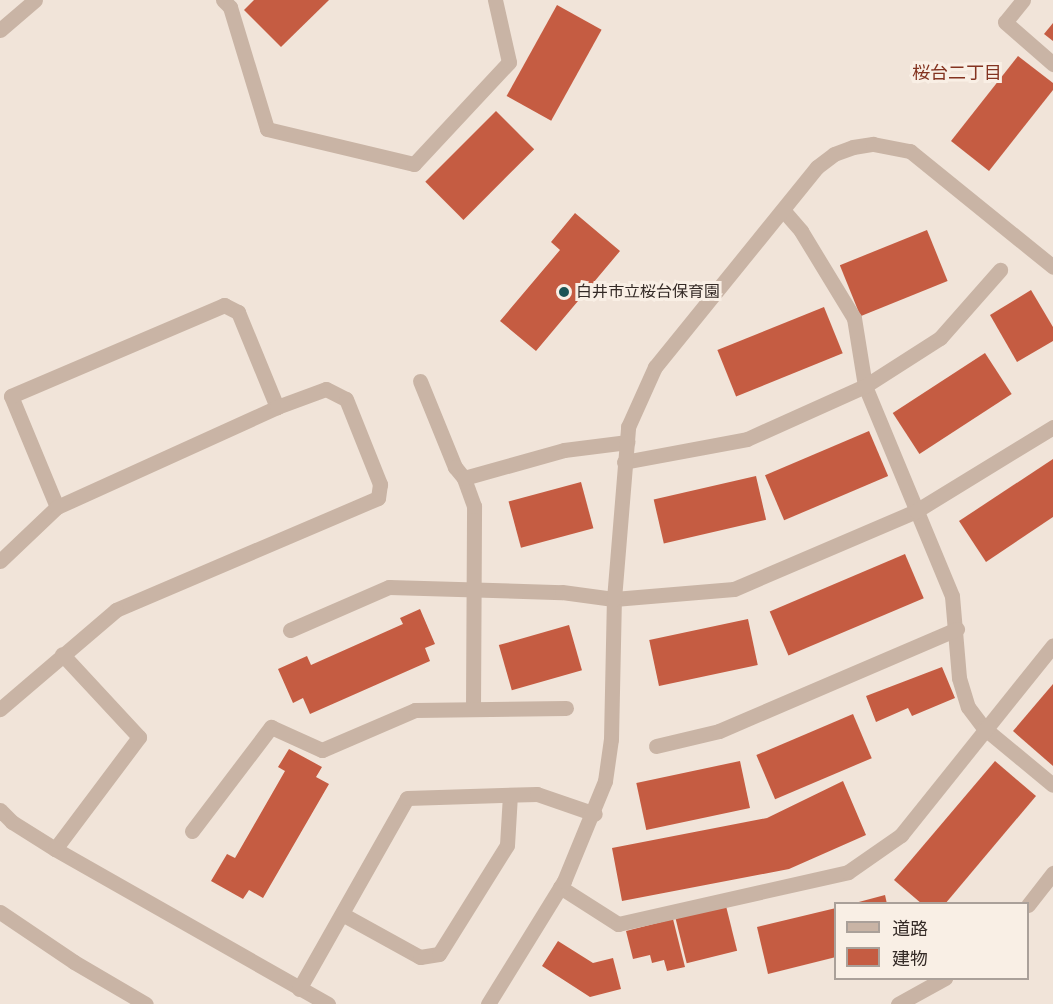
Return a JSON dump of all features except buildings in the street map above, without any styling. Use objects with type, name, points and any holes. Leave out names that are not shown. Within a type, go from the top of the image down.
[{"type":"street","points":[[0,30],[35,0]]},
{"type":"street","points":[[230,2],[267,129],[414,164],[509,62],[495,0]]},
{"type":"street","points":[[1023,0],[1005,22],[1053,64]]},
{"type":"street","points":[[488,1004],[560,887],[595,814],[605,781],[611,739],[614,599],[628,427],[655,367],[817,167],[834,154],[873,144],[910,150],[1053,267]]},
{"type":"street","points":[[783,210],[801,231],[854,318],[865,386],[952,596],[957,629],[958,678],[968,707],[984,728],[1053,785]]},
{"type":"street","points":[[624,462],[747,439],[865,386],[940,338],[999,270]]},
{"type":"street","points":[[57,507],[11,396],[224,305],[238,312],[277,407]]},
{"type":"street","points":[[420,381],[455,467],[464,478],[474,506],[473,709]]},
{"type":"street","points":[[0,561],[57,507],[277,407],[326,389],[346,399],[380,484],[378,498],[116,610],[0,709]]},
{"type":"street","points":[[290,630],[389,587],[562,592],[614,599],[734,590],[916,511],[1053,427]]},
{"type":"street","points":[[464,478],[564,450],[627,442]]},
{"type":"street","points":[[656,746],[719,731],[957,629]]},
{"type":"street","points":[[560,887],[618,924],[848,872],[901,835],[984,728],[1053,645]]},
{"type":"street","points":[[55,849],[139,737],[62,654]]},
{"type":"street","points":[[192,831],[271,727],[322,750],[415,710],[566,708]]},
{"type":"street","points":[[299,989],[407,798],[537,794],[595,814]]},
{"type":"street","points":[[342,914],[420,957],[439,954],[507,845],[510,795]]},
{"type":"street","points":[[0,810],[12,822],[55,849],[328,1004]]},
{"type":"street","points":[[1029,903],[1053,873]]},
{"type":"street","points":[[0,912],[74,962],[146,1004]]},
{"type":"street","points":[[898,1004],[941,980]]},
{"type":"place","name":"白井市立桜台保育園","points":[[564,292]]},
{"type":"district","name":"桜台二丁目","points":[[957,73]]}]
